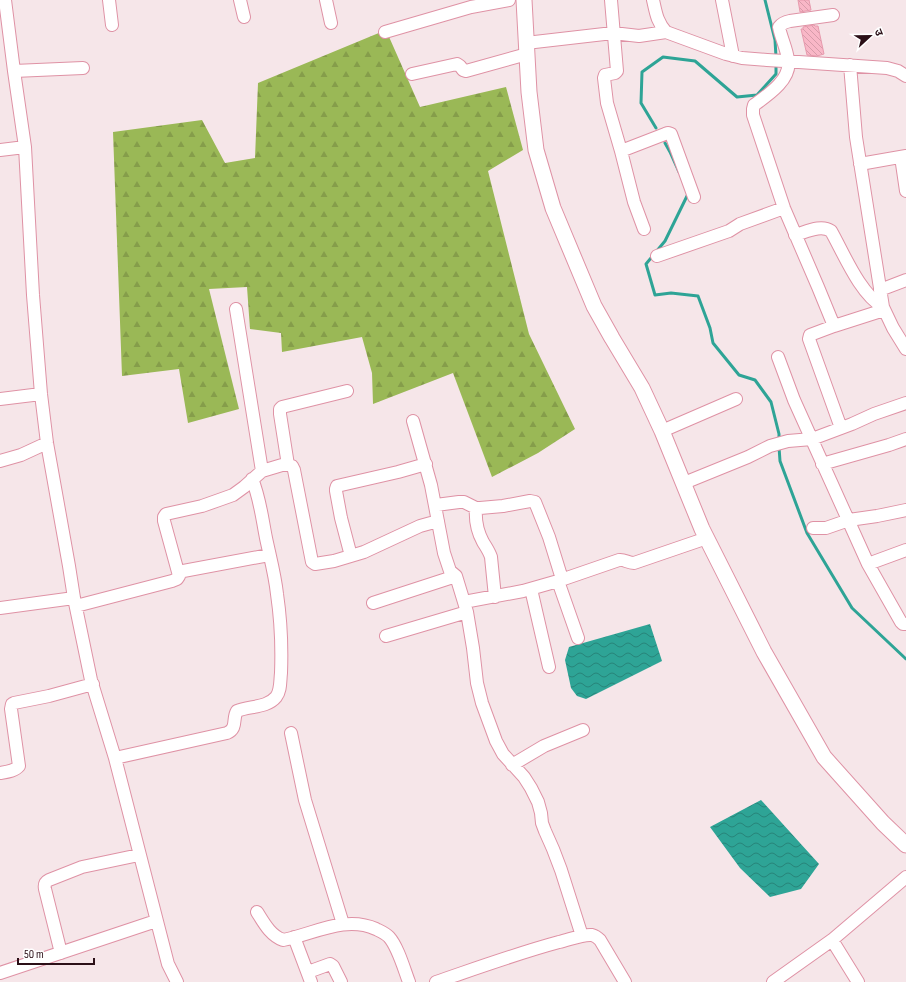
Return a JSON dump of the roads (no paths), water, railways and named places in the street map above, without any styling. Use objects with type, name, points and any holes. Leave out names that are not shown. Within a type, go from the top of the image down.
[{"type":"street","points":[[5,0],[24,147],[33,295],[41,394],[47,443],[75,602],[93,684],[115,758],[168,964],[177,982]]},
{"type":"street","points":[[109,0],[112,25]]},
{"type":"street","points":[[240,0],[244,17]]},
{"type":"street","points":[[326,0],[331,23]]},
{"type":"street","points":[[385,32],[471,7],[509,0]]},
{"type":"street","points":[[524,0],[529,92],[536,150],[553,208],[594,306],[642,388],[662,431],[702,529],[764,652],[824,757],[883,824],[906,845]]},
{"type":"street","points":[[611,0],[617,71],[615,73],[605,75],[604,78],[607,103],[634,202],[644,229]]},
{"type":"street","points":[[653,0],[656,17],[666,32]]},
{"type":"street","points":[[722,0],[733,56]]},
{"type":"street","points":[[833,15],[784,22],[781,24],[779,27],[788,69],[776,88],[754,105],[753,115],[784,208],[834,326]]},
{"type":"street","points":[[412,74],[457,64],[466,71],[527,48],[613,33],[639,36],[666,32],[742,58],[887,68],[898,71],[906,76]]},
{"type":"street","points":[[850,65],[856,137],[883,308],[906,349]]},
{"type":"street","points":[[14,71],[83,68]]},
{"type":"street","points":[[621,151],[664,134],[671,134],[694,197]]},
{"type":"street","points":[[0,150],[24,147]]},
{"type":"street","points":[[860,164],[904,157],[906,192]]},
{"type":"street","points":[[657,256],[729,231],[740,224],[784,208]]},
{"type":"street","points":[[795,235],[822,228],[827,228],[831,231],[852,270],[868,294],[883,308]]},
{"type":"street","points":[[880,290],[906,280]]},
{"type":"street","points":[[841,428],[809,339],[810,335],[883,308]]},
{"type":"street","points":[[236,309],[262,471]]},
{"type":"street","points":[[778,357],[794,400],[868,564],[901,622],[906,624]]},
{"type":"street","points":[[288,465],[280,409],[285,405],[347,391]]},
{"type":"street","points":[[0,400],[41,394]]},
{"type":"street","points":[[662,431],[736,399]]},
{"type":"street","points":[[684,483],[748,457],[770,446],[812,439],[906,403]]},
{"type":"street","points":[[412,421],[426,464],[436,505],[444,553],[450,570],[456,576],[465,607],[473,648],[477,683],[482,703],[496,741],[503,754],[524,777],[538,802],[542,823],[561,870],[582,936]]},
{"type":"street","points":[[822,464],[889,446],[906,439]]},
{"type":"street","points":[[0,461],[22,456],[47,443]]},
{"type":"street","points":[[351,556],[341,518],[336,491],[337,486],[426,464]]},
{"type":"street","points":[[0,608],[75,602],[172,581],[179,576],[164,521],[166,514],[202,506],[233,495],[262,471],[282,465],[292,466],[294,470],[312,562],[315,564],[351,556],[371,549],[420,526],[438,521]]},
{"type":"street","points":[[115,758],[227,733],[233,729],[237,711],[270,702],[277,696],[280,688],[281,624],[277,593],[259,497],[252,479]]},
{"type":"street","points":[[436,505],[460,502],[480,508],[503,506],[530,501],[535,502],[549,537],[560,580],[578,638]]},
{"type":"street","points":[[476,508],[477,528],[491,556],[495,597]]},
{"type":"street","points":[[813,528],[826,528],[849,520],[906,510]]},
{"type":"street","points":[[386,636],[495,597],[531,589],[622,559],[630,563],[634,563],[707,538]]},
{"type":"street","points":[[868,564],[906,550]]},
{"type":"street","points":[[178,572],[269,555]]},
{"type":"street","points":[[373,603],[456,576]]},
{"type":"street","points":[[531,589],[549,667]]},
{"type":"street","points":[[0,773],[18,768],[19,766],[11,709],[12,704],[93,684]]},
{"type":"street","points":[[512,765],[544,746],[583,730]]},
{"type":"street","points":[[291,733],[306,800],[343,924]]},
{"type":"street","points":[[62,953],[44,885],[46,882],[82,867],[139,855]]},
{"type":"street","points":[[773,982],[825,946],[906,877]]},
{"type":"street","points":[[257,912],[272,934],[283,940],[343,924],[357,924],[371,927],[382,932],[389,937],[394,946],[409,982]]},
{"type":"street","points":[[0,973],[156,921]]},
{"type":"street","points":[[436,982],[516,955],[582,936],[592,935],[596,936],[600,940],[625,982]]},
{"type":"street","points":[[294,937],[310,977],[330,964],[333,966],[341,982]]},
{"type":"street","points":[[832,940],[858,982]]},
{"type":"water","points":[[650,624],[662,661],[586,699],[577,696],[571,688],[565,660],[569,647]]},
{"type":"water","points":[[761,800],[819,864],[801,889],[770,897],[740,868],[710,827]]},
{"type":"waterway","points":[[765,0],[775,40],[776,57]]},
{"type":"waterway","points":[[656,128],[641,103],[642,72],[663,57],[695,61],[737,97],[757,95],[776,74],[776,63]]},
{"type":"waterway","points":[[665,143],[679,172]]},
{"type":"waterway","points":[[687,192],[688,194],[665,241],[646,264],[655,295],[671,293],[698,296],[710,328],[713,343],[739,375],[755,380],[771,402],[779,434],[779,441]]},
{"type":"waterway","points":[[779,447],[780,461],[807,533],[852,608],[906,659]]}]
